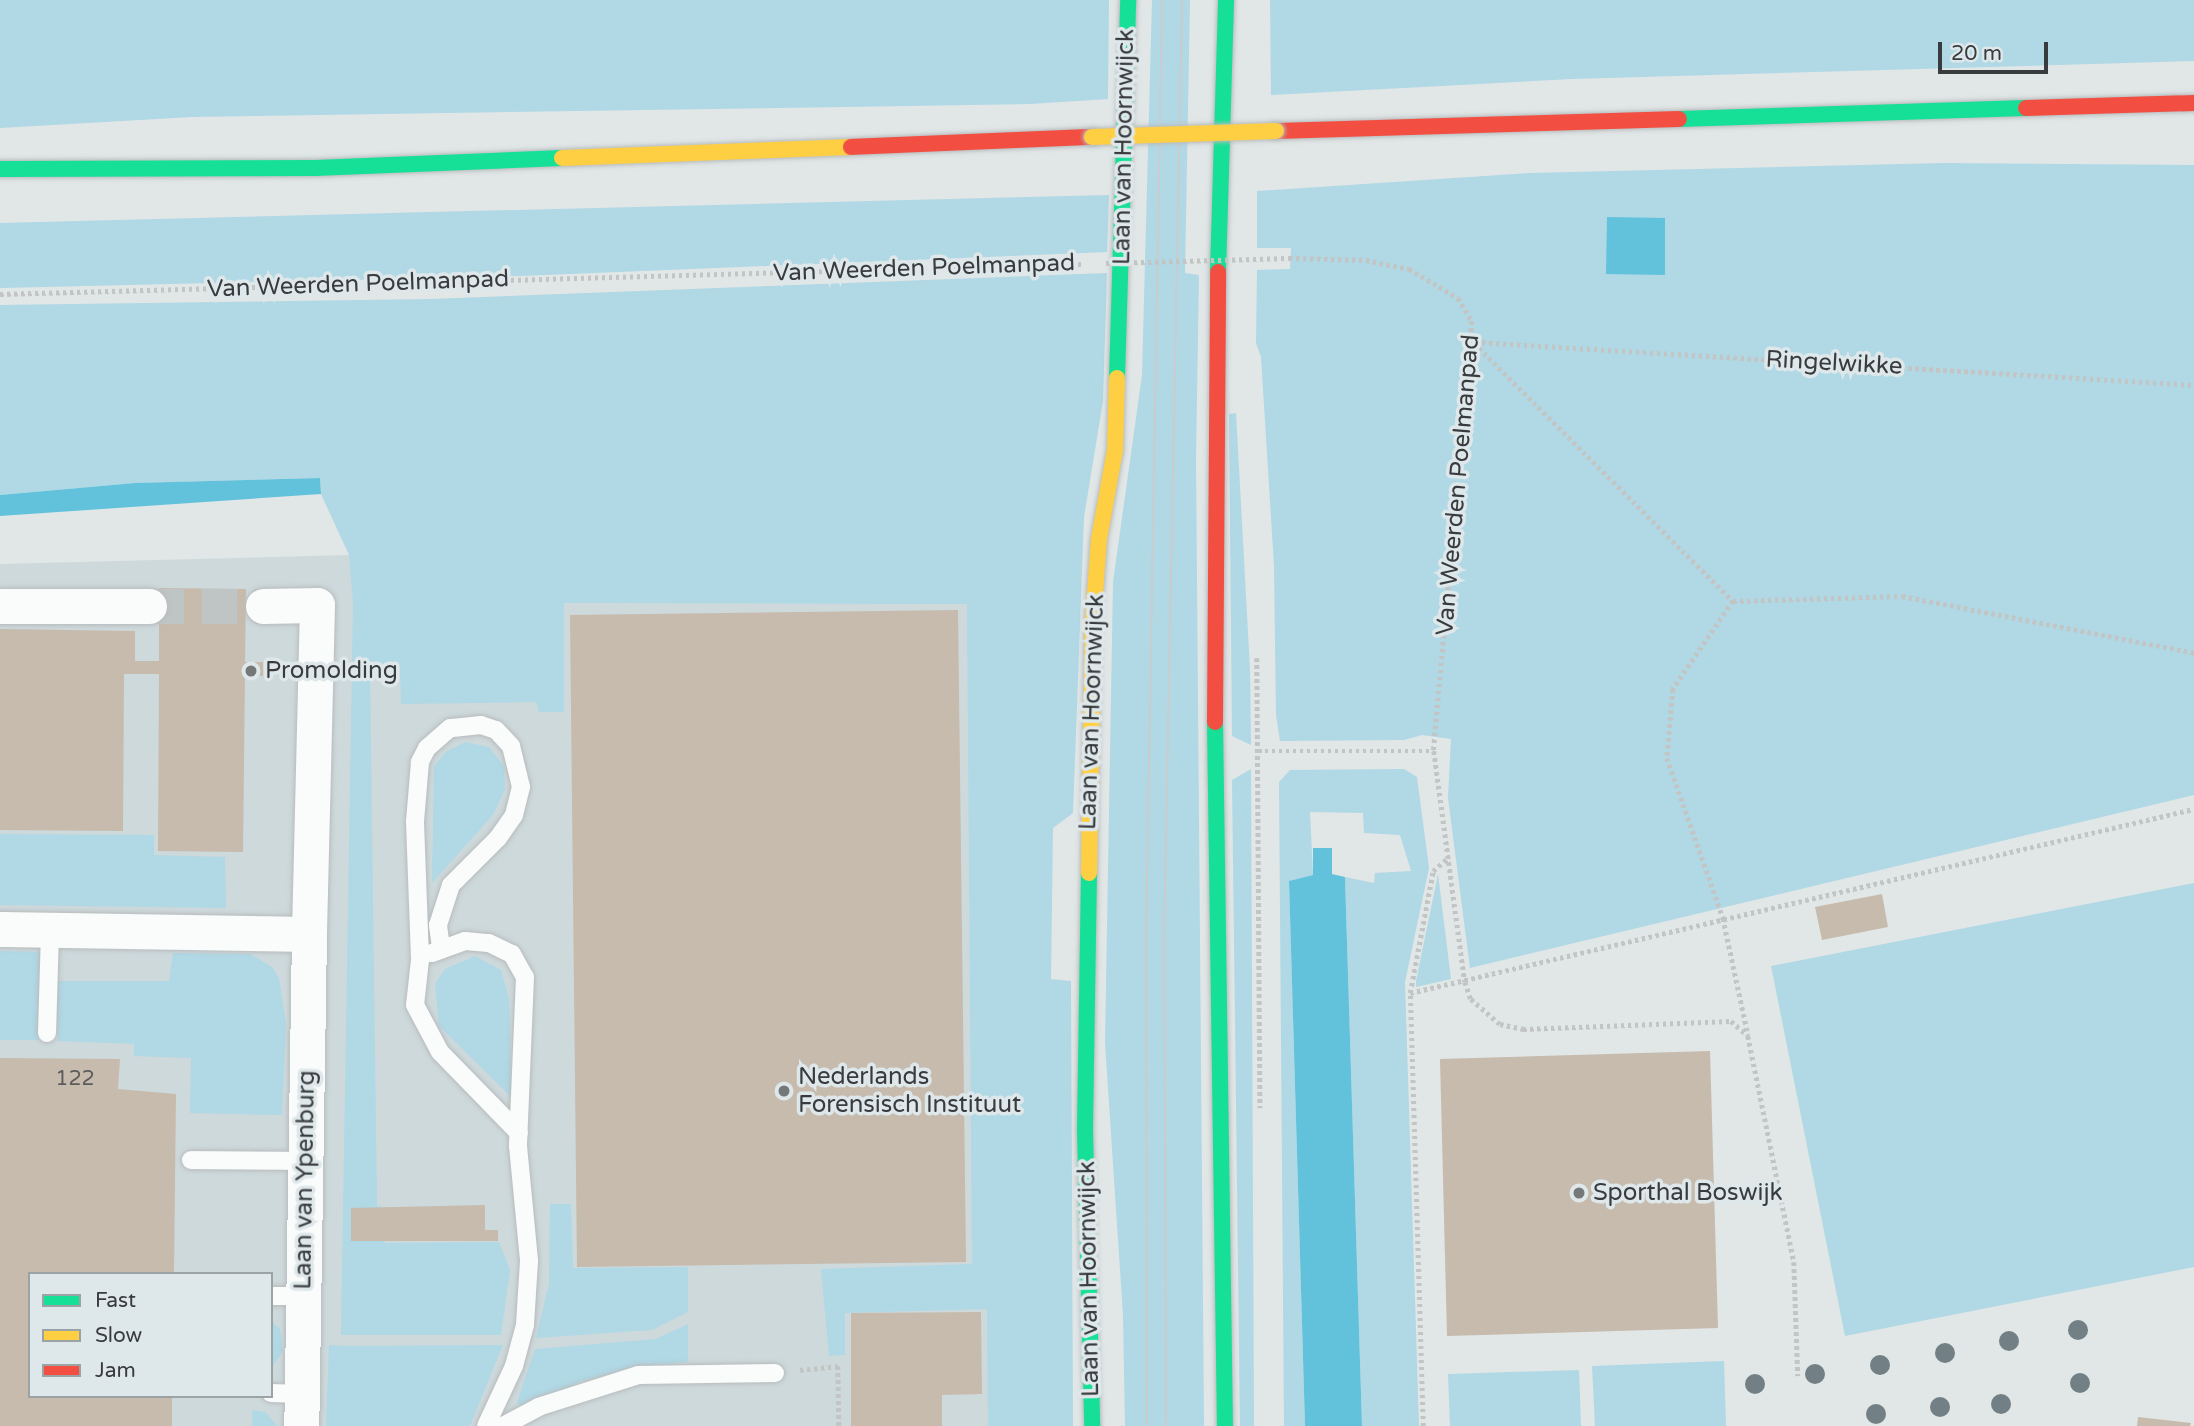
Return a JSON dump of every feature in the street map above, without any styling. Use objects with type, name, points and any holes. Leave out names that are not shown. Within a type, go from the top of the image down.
[{"type":"main road","name":"Laan van Hoornwijck","points":[[1092,1426],[1085,1116],[1093,622],[1099,539],[1115,450],[1128,0]]},
{"type":"main road","points":[[1225,1426],[1215,848],[1216,336],[1226,0]]},
{"type":"main road","points":[[0,169],[315,169],[1091,137],[2194,103]]},
{"type":"street","name":"Laan van Ypenburg","points":[[263,606],[317,605],[305,1161],[287,1296],[291,1404]]},
{"type":"street","points":[[0,606],[149,606]]},
{"type":"street","points":[[0,929],[310,934]]},
{"type":"lane","points":[[441,947],[438,925],[451,885],[498,838],[514,815],[521,787],[511,746],[496,730],[481,724],[450,728],[432,742],[420,762],[415,822],[420,960],[415,1005],[425,1030],[440,1052],[519,1133]]},
{"type":"lane","points":[[47,1033],[50,930]]},
{"type":"lane","points":[[420,960],[441,947],[465,941],[489,943],[512,954],[520,965],[526,990],[519,1133],[529,1261],[525,1325],[514,1366],[486,1426]]},
{"type":"lane","points":[[191,1160],[305,1161]]},
{"type":"lane","points":[[503,1426],[538,1407],[638,1375],[775,1373]]},
{"type":"path","name":"Van Weerden Poelmanpad","points":[[0,294],[1289,258],[1366,260],[1409,269],[1437,281],[1458,298],[1472,321],[1474,342],[1434,751],[1465,982],[1471,999],[1485,1014],[1500,1024],[1524,1029],[1731,1021],[1748,1036]]},
{"type":"path","name":"Ringelwikke","points":[[1474,342],[2194,385]]},
{"type":"path","points":[[1474,342],[1733,601],[1902,596],[2194,653]]},
{"type":"path","points":[[1733,601],[1673,689],[1667,758],[1723,918],[1748,1036],[1794,1262],[1797,1376]]},
{"type":"path","points":[[1260,1121],[1258,751],[1434,751]]},
{"type":"path","points":[[1410,993],[2194,809]]},
{"type":"path","points":[[1423,1426],[1410,993],[1433,871],[1448,859]]},
{"type":"path","points":[[775,1373],[838,1366],[839,1426]]},
{"type":"shaded area","points":[[0,0],[1109,0],[1108,99],[1030,104],[192,117],[0,128]]},
{"type":"shaded area","points":[[1152,0],[1190,0],[1185,273],[1199,275],[1196,458],[1204,1426],[1125,1426],[1123,1315],[1105,1043],[1113,582],[1142,375]]},
{"type":"shaded area","points":[[1270,0],[2194,0],[2194,61],[1572,79],[1271,95]]},
{"type":"shaded area","points":[[1945,163],[2194,165],[2194,795],[1470,968],[1448,798],[1451,739],[1422,735],[1404,740],[1280,741],[1276,715],[1274,566],[1261,357],[1256,343],[1257,270],[1290,269],[1291,248],[1257,248],[1257,191],[1530,173]]},
{"type":"shaded area","points":[[1109,195],[1107,252],[521,276],[0,288],[0,223]]},
{"type":"shaded area","points":[[1107,273],[1103,401],[1084,517],[1073,813],[1053,828],[1051,979],[1071,981],[1073,1426],[988,1426],[987,1309],[845,1313],[845,1355],[829,1356],[821,1269],[972,1264],[967,604],[564,603],[564,712],[539,712],[536,702],[401,704],[400,668],[370,669],[377,1206],[385,1207],[385,1243],[499,1242],[510,1270],[501,1335],[341,1335],[353,603],[349,555],[321,494],[320,478],[135,483],[0,495],[0,305],[431,299]]},
{"type":"shaded area","points":[[1236,413],[1250,669],[1251,745],[1232,736],[1229,414]]},
{"type":"shaded area","points":[[1040,522],[1044,1426],[0,1426],[0,564],[349,555]]},
{"type":"shaded area","points":[[465,742],[489,747],[504,766],[505,789],[493,815],[432,883],[434,766],[446,752]]},
{"type":"shaded area","points":[[1251,769],[1254,1426],[1240,1426],[1232,780]]},
{"type":"shaded area","points":[[1404,769],[1417,777],[1429,868],[1405,982],[1419,1426],[1362,1426],[1345,877],[1374,883],[1375,873],[1411,871],[1400,835],[1364,833],[1363,813],[1310,812],[1313,875],[1289,881],[1305,1426],[1284,1426],[1279,782],[1290,770]]},
{"type":"shaded area","points":[[0,834],[154,835],[154,855],[225,857],[226,908],[0,905]]},
{"type":"shaded area","points":[[1438,874],[1451,979],[1416,987],[1416,981]]},
{"type":"shaded area","points":[[2194,883],[2194,1267],[1845,1336],[1771,966]]},
{"type":"shaded area","points":[[0,951],[41,952],[39,1040],[0,1040]]},
{"type":"shaded area","points":[[173,953],[250,954],[272,967],[279,978],[286,1023],[282,1115],[190,1113],[191,1058],[134,1056],[134,1044],[58,1041],[56,981],[169,981]]},
{"type":"shaded area","points":[[475,956],[501,970],[509,998],[512,1098],[439,1026],[435,984],[445,969]]},
{"type":"shaded area","points":[[550,1204],[571,1204],[573,1268],[688,1267],[688,1312],[652,1330],[536,1338],[549,1284]]},
{"type":"shaded area","points":[[273,1323],[280,1329],[283,1351],[273,1366]]},
{"type":"shaded area","points":[[688,1324],[688,1362],[645,1366],[582,1381],[523,1409],[517,1402],[535,1349],[656,1339]]},
{"type":"shaded area","points":[[329,1345],[503,1345],[470,1426],[326,1426]]},
{"type":"shaded area","points":[[1724,1361],[1726,1426],[1595,1426],[1592,1366]]},
{"type":"shaded area","points":[[1579,1370],[1581,1426],[1450,1426],[1448,1374]]},
{"type":"shaded area","points":[[252,1410],[265,1412],[278,1426],[252,1426]]},
{"type":"water","points":[[1607,217],[1665,218],[1665,275],[1606,274]]},
{"type":"water","points":[[320,478],[321,494],[0,516],[0,495],[135,483]]},
{"type":"water","points":[[1313,848],[1332,848],[1332,874],[1345,877],[1362,1426],[1305,1426],[1289,881],[1313,875]]},
{"type":"building","points":[[159,588],[246,589],[245,662],[263,662],[263,676],[245,674],[243,852],[158,851],[159,674],[124,674],[123,831],[0,830],[0,629],[135,631],[135,661],[159,661]]},
{"type":"building","points":[[958,610],[966,1262],[577,1267],[570,615]]},
{"type":"building","points":[[1882,894],[1888,927],[1822,940],[1815,907]]},
{"type":"building","name":"Sporthal Boswijk","points":[[1710,1051],[1718,1328],[1447,1336],[1440,1059]]},
{"type":"building","points":[[0,1058],[120,1059],[118,1089],[176,1094],[174,1272],[28,1272],[28,1398],[172,1398],[172,1426],[0,1426]]},
{"type":"building","points":[[485,1205],[485,1230],[498,1230],[498,1241],[351,1241],[351,1208]]},
{"type":"building","points":[[981,1312],[982,1394],[942,1395],[942,1426],[851,1426],[851,1313]]},
{"type":"building","points":[[2138,1417],[2191,1423],[2190,1426],[2137,1426]]},
{"type":"tunnel","points":[[149,606],[263,606]]},
{"type":"tram line","points":[[1147,1426],[1146,938],[1162,0]]},
{"type":"tram line","points":[[1166,1426],[1164,939],[1182,0]]},
{"type":"traffic: fast","points":[[1117,378],[1128,0]]},
{"type":"traffic: fast","points":[[1218,272],[1226,0]]},
{"type":"traffic: fast","points":[[1679,119],[2026,108]]},
{"type":"traffic: fast","points":[[0,169],[315,168],[562,158]]},
{"type":"traffic: fast","points":[[1215,722],[1225,1426]]},
{"type":"traffic: fast","points":[[1089,873],[1085,1130],[1092,1426]]},
{"type":"traffic: slow","points":[[1092,137],[1276,131]]},
{"type":"traffic: slow","points":[[562,158],[851,147]]},
{"type":"traffic: slow","points":[[1089,873],[1093,622],[1099,539],[1115,450],[1117,378]]},
{"type":"traffic: jam","points":[[2026,108],[2194,103]]},
{"type":"traffic: jam","points":[[1276,131],[1679,119]]},
{"type":"traffic: jam","points":[[851,147],[1092,137]]},
{"type":"traffic: jam","points":[[1215,722],[1218,272]]},
{"type":"place","name":"Promolding","points":[[251,671]]},
{"type":"place","name":"Nederlands Forensisch Instituut","points":[[784,1091]]},
{"type":"place","name":"Sporthal Boswijk","points":[[1579,1193]]}]
